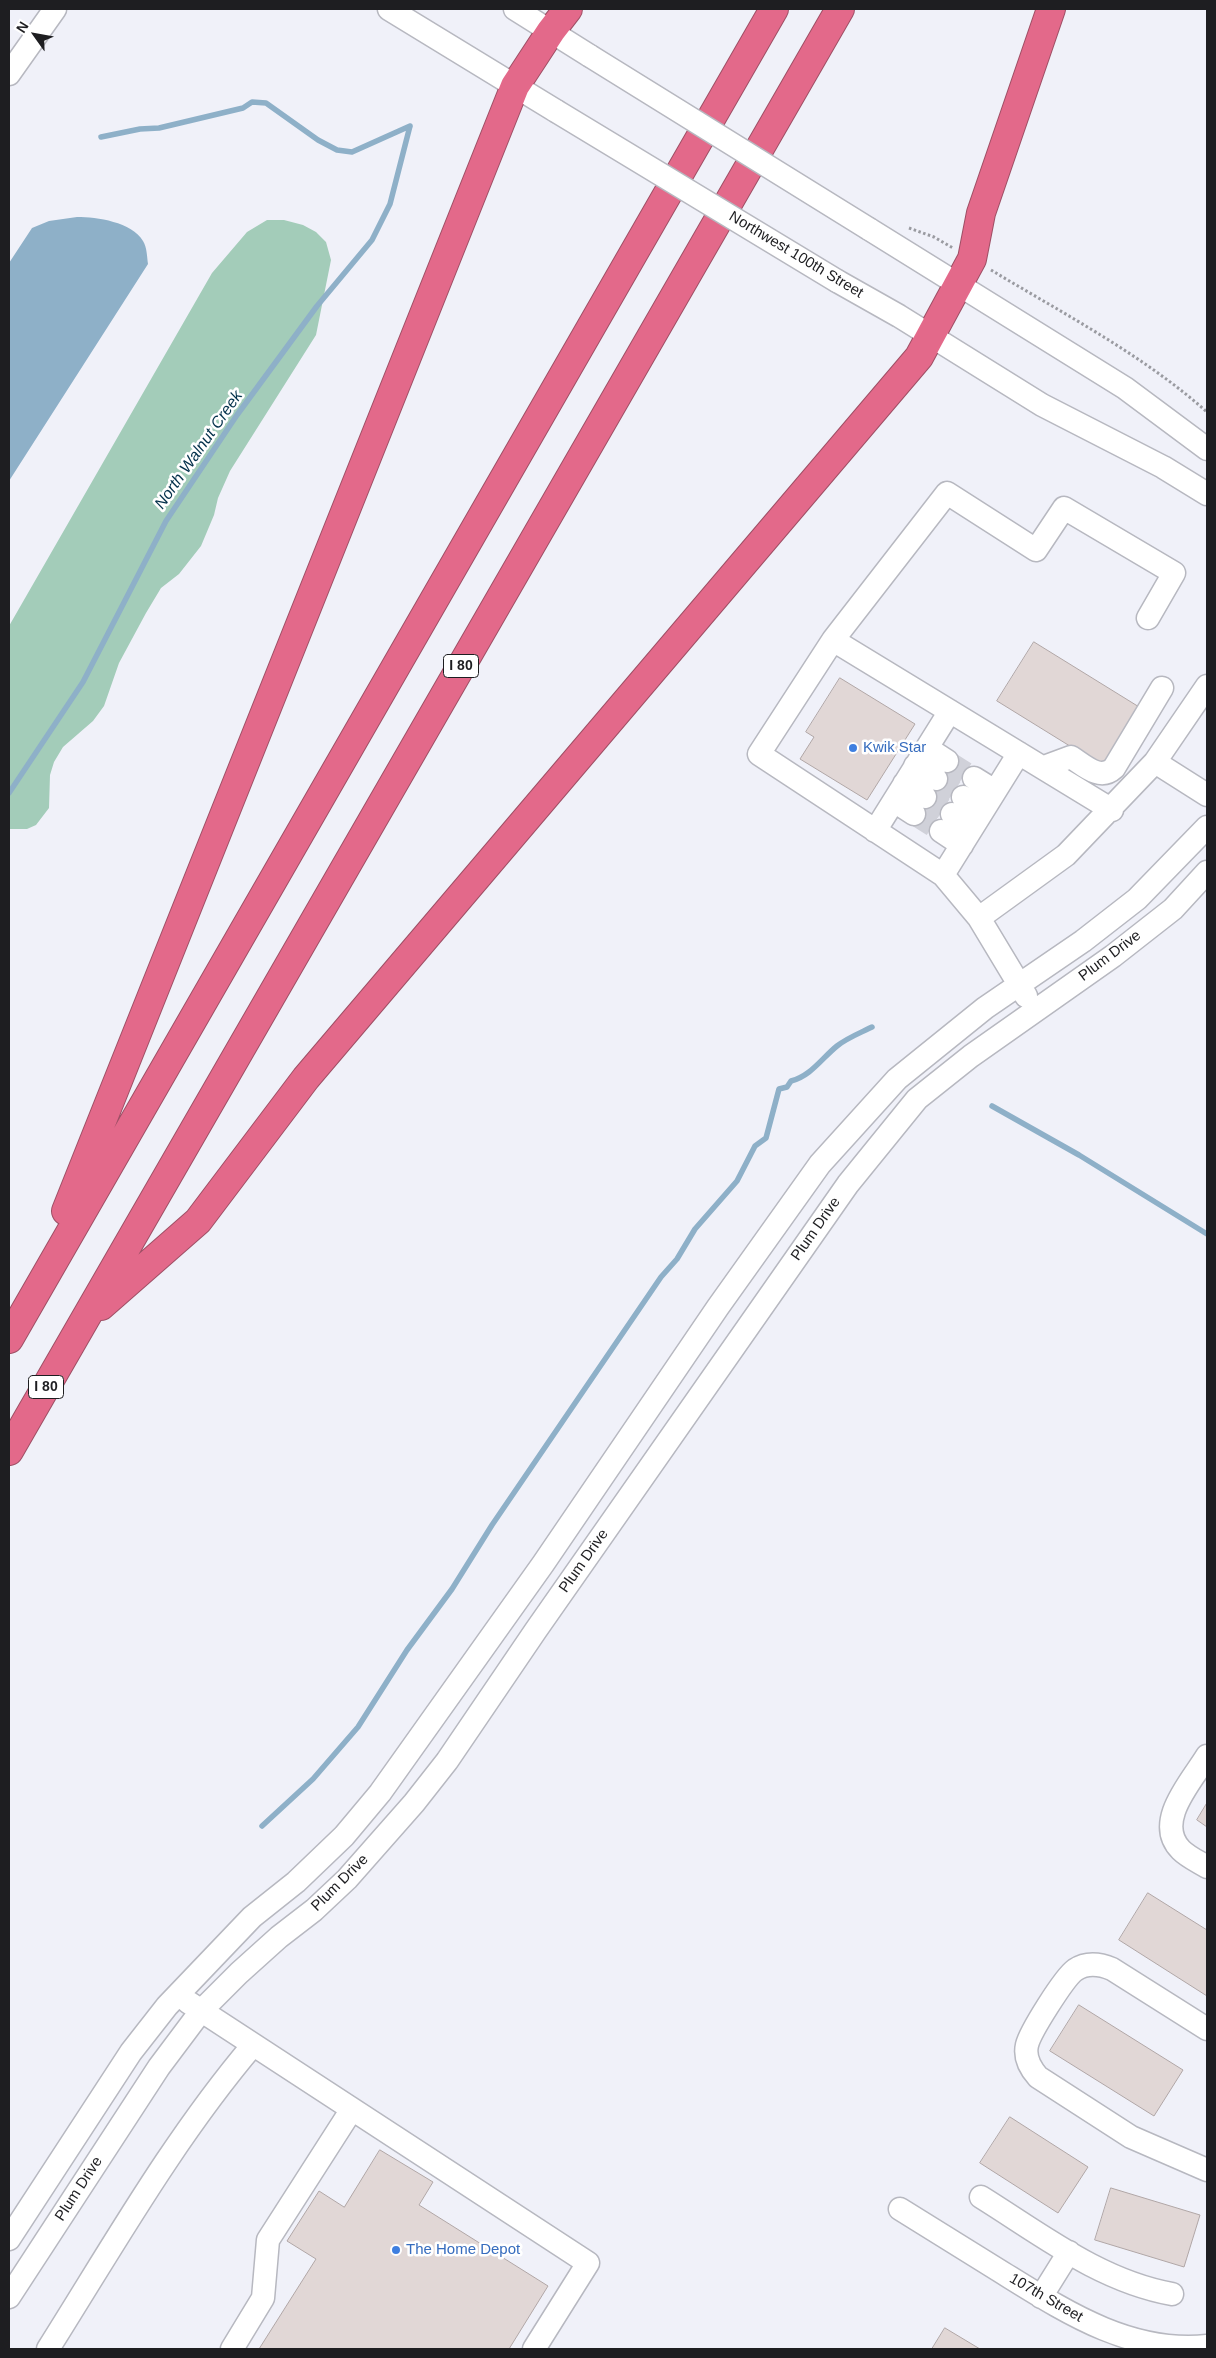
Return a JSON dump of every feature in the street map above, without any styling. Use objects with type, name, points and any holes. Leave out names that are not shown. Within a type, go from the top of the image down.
[{"type":"highway","points":[[29,1303],[515,86],[550,31],[568,9]]},
{"type":"highway","points":[[9,1339],[774,9]]},
{"type":"highway","name":"I 80","points":[[9,1452],[840,9]]},
{"type":"highway","points":[[83,1322],[198,1221],[306,1078],[919,358],[972,259],[981,213],[1051,9]]},
{"type":"street","points":[[9,74],[55,9]]},
{"type":"street","name":"Northwest 100th Street","points":[[389,9],[1042,404],[1163,467],[1207,494]]},
{"type":"street","points":[[515,9],[1125,388],[1207,449]]},
{"type":"street","points":[[1035,1011],[979,918],[943,875],[759,754],[833,640],[947,493],[1036,550],[1064,508],[1174,573],[1148,618]]},
{"type":"street","points":[[833,640],[1112,810]]},
{"type":"street","points":[[979,918],[1066,855],[1112,810],[1155,762],[1207,686]]},
{"type":"street","points":[[1044,767],[1071,757],[1099,774],[1108,773],[1114,768],[1162,688]]},
{"type":"street","points":[[875,831],[950,711]]},
{"type":"street","points":[[943,875],[1019,753]]},
{"type":"street","points":[[1155,762],[1207,794]]},
{"type":"street","points":[[910,775],[931,788],[910,775]]},
{"type":"street","points":[[978,818],[958,805],[978,818]]},
{"type":"street","name":"Plum Drive","points":[[9,2239],[131,2052],[177,1995],[252,1917],[296,1882],[344,1836],[414,1748],[718,1307],[820,1164],[897,1079],[985,1008],[1083,941],[1137,900],[1207,827]]},
{"type":"street","name":"Plum Drive","points":[[9,2297],[158,2067],[201,2011],[239,1973],[279,1937],[314,1910],[347,1879],[414,1804],[487,1704],[561,1594],[848,1184],[882,1140],[917,1099],[971,1056],[1113,956],[1172,909],[1207,872]]},
{"type":"street","points":[[534,1576],[561,1594]]},
{"type":"street","points":[[1207,1756],[1175,1807],[1171,1818],[1170,1831],[1181,1850],[1207,1867]]},
{"type":"street","points":[[1207,2029],[1112,1969],[1100,1964],[1087,1965],[1075,1970],[1066,1980],[1031,2034],[1026,2057],[1030,2068],[1038,2077],[1131,2137],[1207,2170]]},
{"type":"street","points":[[177,1995],[588,2262],[534,2349]]},
{"type":"street","points":[[48,2349],[188,2126],[219,2084],[253,2044]]},
{"type":"street","points":[[232,2349],[263,2298],[268,2240],[352,2109]]},
{"type":"street","points":[[981,2197],[1118,2280],[1149,2290],[1172,2294]]},
{"type":"street","name":"107th Street","points":[[900,2208],[1076,2318],[1127,2338],[1163,2345],[1207,2346]]},
{"type":"street","points":[[1041,2297],[1069,2252]]},
{"type":"path","points":[[900,226],[934,237],[1110,342],[1162,377],[1207,412]]},
{"type":"green space","points":[[267,220],[284,220],[303,225],[316,232],[326,242],[331,260],[316,335],[230,471],[201,546],[179,574],[161,588],[146,613],[119,663],[104,706],[93,721],[63,747],[54,762],[50,775],[49,808],[36,825],[27,829],[9,829],[9,626],[212,273],[247,232]]},
{"type":"water","points":[[77,217],[113,222],[131,229],[144,243],[148,264],[9,481],[9,263],[32,228],[49,221]]},
{"type":"building","points":[[1034,642],[1144,710],[1107,769],[997,701]]},
{"type":"building","name":"Kwik Star","points":[[840,678],[915,724],[867,800],[800,759],[814,737],[806,732]]},
{"type":"building","points":[[1207,1803],[1207,1827],[1197,1820]]},
{"type":"building","points":[[1148,1893],[1207,1930],[1207,1996],[1119,1940]]},
{"type":"building","points":[[1079,2005],[1183,2070],[1154,2116],[1050,2051]]},
{"type":"building","points":[[1010,2117],[1088,2167],[1058,2213],[980,2163]]},
{"type":"building","name":"The Home Depot","points":[[380,2150],[433,2182],[419,2205],[548,2286],[509,2349],[259,2349],[316,2259],[287,2241],[319,2191],[344,2207]]},
{"type":"building","points":[[1111,2188],[1200,2215],[1184,2267],[1095,2240]]},
{"type":"building","points":[[945,2328],[980,2349],[932,2349]]},
{"type":"waterway","points":[[101,137],[140,129],[159,128],[243,108],[252,102],[266,103],[318,140],[337,150],[352,152],[410,126]]},
{"type":"waterway","name":"North Walnut Creek","points":[[9,793],[83,682],[166,521],[237,415],[317,306],[372,240],[390,204],[410,126]]},
{"type":"waterway","points":[[262,1826],[313,1779],[358,1727],[407,1650],[452,1589],[492,1525],[661,1277],[677,1259],[695,1229],[737,1181],[755,1146],[766,1138],[779,1089],[787,1087],[791,1081],[805,1075],[841,1043],[872,1027]]},
{"type":"waterway","points":[[992,1106],[1079,1155],[1207,1234]]},
{"type":"tunnel","points":[[947,761],[974,778]]},
{"type":"tunnel","points":[[936,779],[963,797]]},
{"type":"tunnel","points":[[925,797],[952,814]]},
{"type":"tunnel","points":[[914,814],[941,831]]},
{"type":"place","name":"Kwik Star","points":[[853,748]]},
{"type":"place","name":"The Home Depot","points":[[396,2250]]}]
